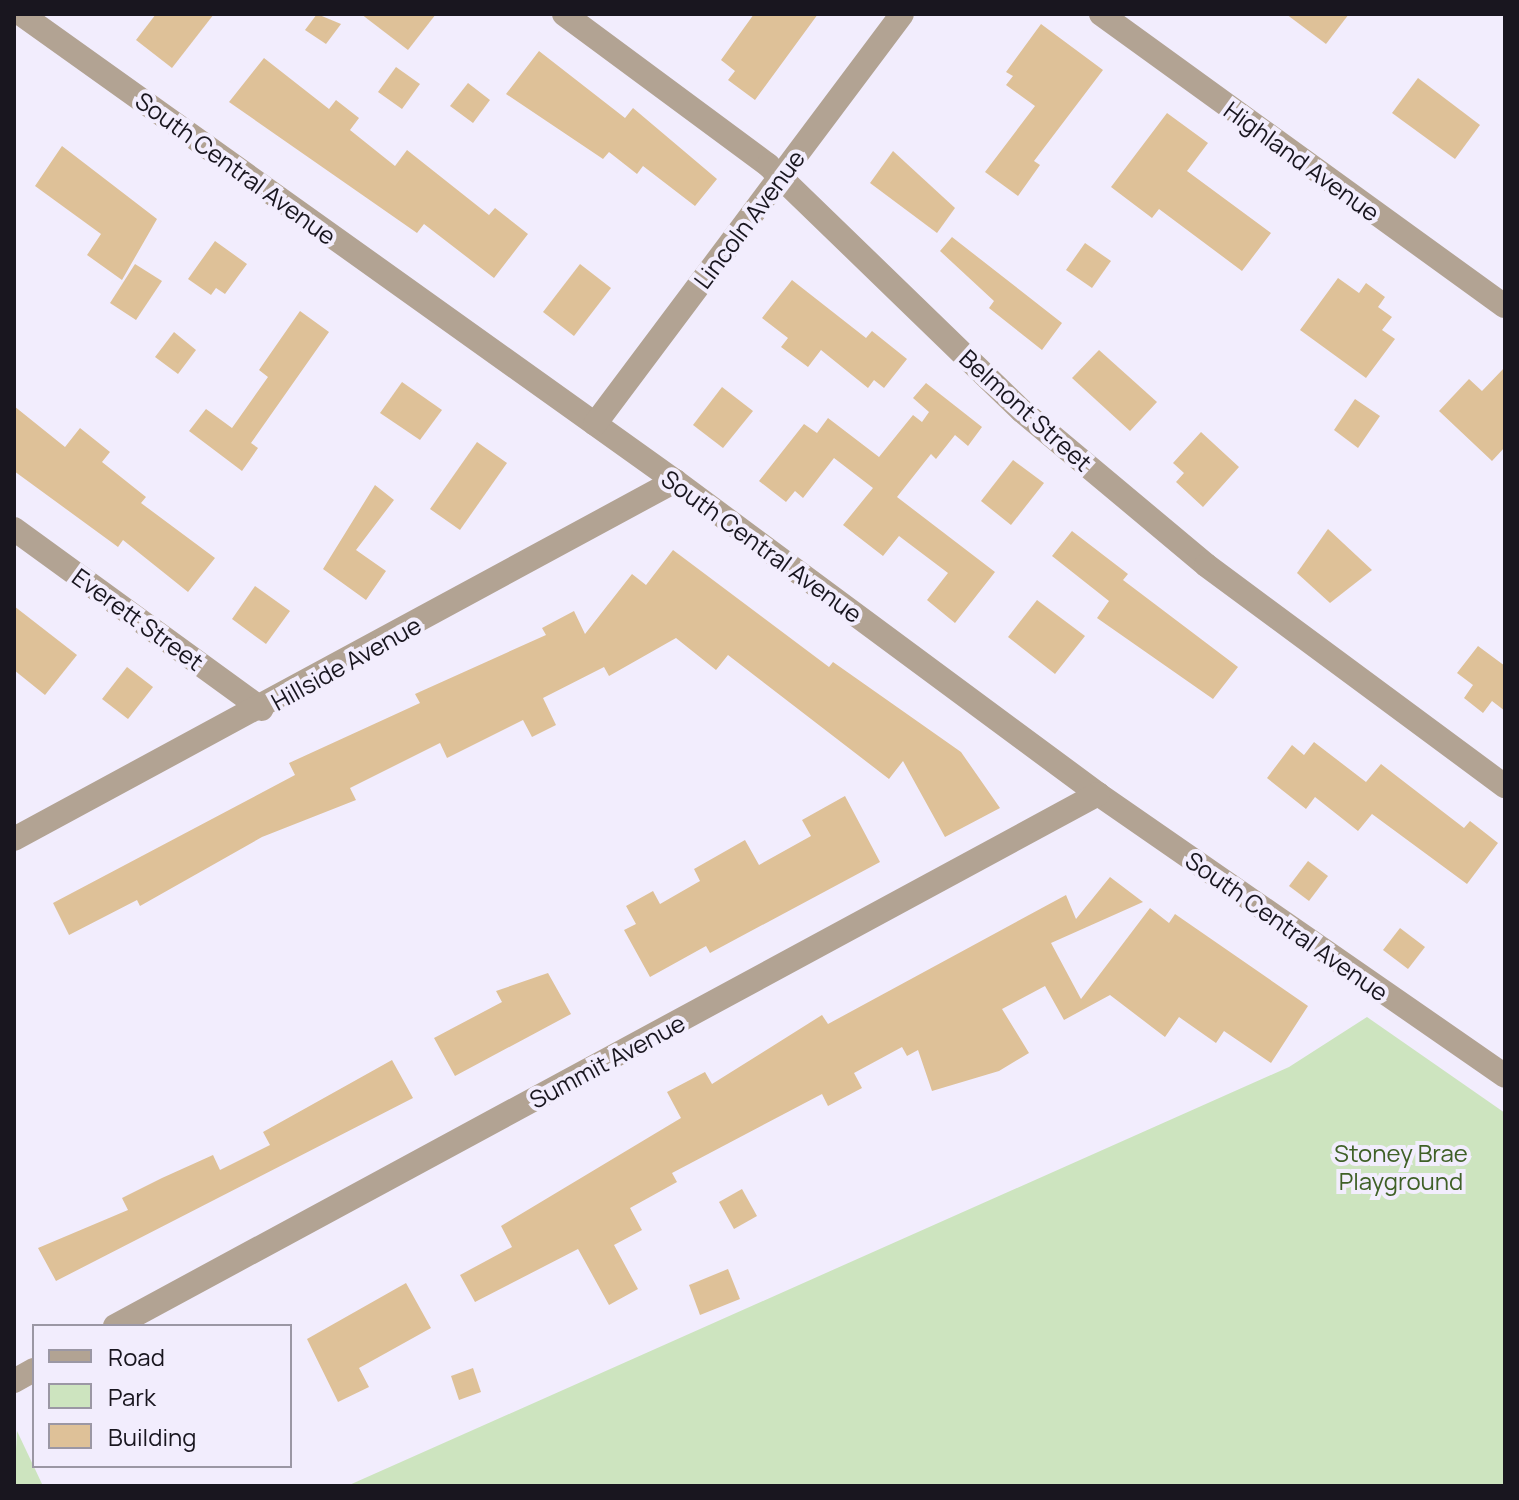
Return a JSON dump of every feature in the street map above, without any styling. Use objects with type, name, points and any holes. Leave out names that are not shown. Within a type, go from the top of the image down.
[{"type":"street","name":"South Central Avenue","points":[[21,14],[675,481],[1098,794],[1505,1076]]},
{"type":"street","name":"Belmont Street","points":[[564,14],[780,178],[1047,431],[1206,565],[1505,786]]},
{"type":"street","name":"Lincoln Avenue","points":[[595,424],[902,14]]},
{"type":"street","name":"Highland Avenue","points":[[1101,14],[1505,306]]},
{"type":"street","name":"Hillside Avenue","points":[[14,839],[262,709],[675,481]]},
{"type":"street","name":"Everett Street","points":[[14,529],[262,709]]},
{"type":"street","name":"Summit Avenue","points":[[119,1324],[1098,794]]},
{"type":"street","points":[[14,1381],[32,1371]]},
{"type":"green space","name":"Stoney Brae Playground","points":[[1367,1017],[1505,1113],[1505,1486],[347,1486],[1289,1067]]},
{"type":"green space","points":[[17,1431],[43,1486],[14,1486]]},
{"type":"building","points":[[156,14],[214,14],[172,68],[136,40]]},
{"type":"building","points":[[317,14],[341,24],[326,44],[305,30]]},
{"type":"building","points":[[361,14],[436,14],[408,50]]},
{"type":"building","points":[[754,14],[818,14],[755,100],[728,80],[735,71],[721,60]]},
{"type":"building","points":[[1286,14],[1349,14],[1326,44]]},
{"type":"building","points":[[1041,24],[1103,70],[1034,161],[1040,165],[1018,196],[985,172],[1035,106],[1006,85],[1013,76],[1006,72]]},
{"type":"building","points":[[539,51],[625,118],[633,108],[717,179],[695,206],[643,166],[637,174],[609,152],[603,159],[506,94]]},
{"type":"building","points":[[264,58],[329,109],[336,100],[359,118],[350,130],[395,166],[407,150],[489,215],[495,208],[528,234],[494,278],[424,224],[417,233],[229,102]]},
{"type":"building","points":[[396,67],[420,84],[402,109],[378,92]]},
{"type":"building","points":[[1418,78],[1480,125],[1455,159],[1392,113]]},
{"type":"building","points":[[468,83],[490,100],[473,123],[450,106]]},
{"type":"building","points":[[1167,113],[1208,143],[1187,171],[1271,233],[1242,271],[1159,209],[1152,218],[1111,187]]},
{"type":"building","points":[[62,146],[157,219],[122,280],[87,255],[101,234],[35,186]]},
{"type":"building","points":[[893,151],[955,208],[937,233],[870,183]]},
{"type":"building","points":[[952,237],[1062,323],[1042,350],[989,308],[994,301],[940,251]]},
{"type":"building","points":[[215,241],[247,264],[225,294],[216,288],[211,295],[188,279]]},
{"type":"building","points":[[1085,243],[1111,261],[1092,288],[1066,270]]},
{"type":"building","points":[[135,264],[162,281],[136,320],[110,303]]},
{"type":"building","points":[[580,264],[611,288],[574,336],[543,312]]},
{"type":"building","points":[[1338,278],[1359,293],[1366,283],[1385,297],[1378,307],[1392,317],[1382,330],[1395,339],[1366,378],[1300,330]]},
{"type":"building","points":[[792,280],[866,338],[872,331],[907,359],[884,388],[874,380],[868,388],[821,350],[808,367],[781,347],[788,338],[762,318]]},
{"type":"building","points":[[300,311],[329,332],[251,443],[258,448],[242,471],[189,431],[206,409],[232,428],[268,377],[259,370]]},
{"type":"building","points":[[174,332],[196,350],[178,374],[155,357]]},
{"type":"building","points":[[1099,350],[1157,402],[1130,431],[1072,378]]},
{"type":"building","points":[[1505,367],[1505,447],[1492,461],[1439,411],[1469,379],[1482,391]]},
{"type":"building","points":[[402,382],[442,410],[420,440],[380,413]]},
{"type":"building","points":[[926,383],[982,427],[968,446],[955,435],[936,459],[931,454],[897,497],[995,572],[955,623],[927,600],[948,573],[899,536],[883,556],[843,525],[873,488],[834,458],[803,498],[795,491],[786,502],[759,481],[804,424],[817,433],[828,418],[879,457],[913,415],[922,422],[929,412],[913,398]]},
{"type":"building","points":[[722,387],[753,411],[723,448],[693,425]]},
{"type":"building","points":[[1355,399],[1380,416],[1358,448],[1334,430]]},
{"type":"building","points":[[14,406],[65,447],[80,428],[110,452],[102,462],[146,497],[141,503],[215,558],[188,592],[123,540],[118,547],[14,471]]},
{"type":"building","points":[[1201,432],[1239,467],[1203,507],[1176,482],[1184,473],[1173,463]]},
{"type":"building","points":[[477,442],[507,463],[460,530],[430,509]]},
{"type":"building","points":[[1013,460],[1044,483],[1011,525],[981,501]]},
{"type":"building","points":[[375,485],[394,500],[356,550],[386,571],[366,600],[323,569]]},
{"type":"building","points":[[1328,529],[1372,570],[1330,603],[1297,573]]},
{"type":"building","points":[[1072,531],[1128,574],[1123,580],[1238,667],[1213,699],[1097,618],[1109,601],[1052,556]]},
{"type":"building","points":[[673,550],[829,667],[833,662],[961,752],[1000,808],[945,837],[903,761],[889,779],[728,655],[716,670],[676,638],[609,676],[604,667],[543,698],[556,725],[532,737],[523,720],[447,758],[440,743],[350,788],[356,800],[262,837],[140,906],[137,900],[69,935],[53,903],[295,775],[289,763],[420,703],[415,694],[546,635],[542,628],[574,611],[585,634],[632,574],[646,585]]},
{"type":"building","points":[[255,586],[290,611],[266,644],[232,619]]},
{"type":"building","points":[[1037,600],[1085,636],[1055,674],[1008,637]]},
{"type":"building","points":[[14,606],[77,655],[45,695],[14,670]]},
{"type":"building","points":[[1478,646],[1505,666],[1505,711],[1492,701],[1483,713],[1464,698],[1473,685],[1457,673]]},
{"type":"building","points":[[127,667],[153,687],[128,719],[102,699]]},
{"type":"building","points":[[1314,742],[1366,782],[1381,764],[1464,828],[1470,821],[1498,843],[1467,884],[1372,814],[1358,831],[1315,797],[1306,809],[1267,778],[1292,745],[1304,755]]},
{"type":"building","points":[[845,796],[880,862],[710,953],[706,946],[650,977],[624,930],[636,924],[626,906],[653,891],[660,904],[700,881],[694,869],[745,840],[759,865],[811,836],[802,820]]},
{"type":"building","points":[[1308,861],[1328,876],[1309,901],[1289,886]]},
{"type":"building","points":[[1110,877],[1143,902],[1051,943],[1081,999],[1150,908],[1169,923],[1175,914],[1308,1006],[1271,1063],[1224,1031],[1216,1043],[1179,1017],[1165,1037],[1110,995],[1064,1020],[1045,986],[1002,1009],[1029,1053],[999,1071],[932,1091],[918,1050],[907,1056],[902,1047],[854,1073],[862,1088],[828,1106],[822,1094],[672,1173],[677,1182],[630,1208],[642,1230],[614,1245],[638,1289],[609,1305],[578,1249],[475,1302],[460,1275],[512,1247],[501,1226],[681,1118],[667,1092],[705,1072],[712,1084],[822,1015],[828,1024],[1066,895],[1076,919]]},
{"type":"building","points":[[1400,928],[1425,947],[1408,969],[1383,950]]},
{"type":"building","points":[[548,973],[571,1014],[455,1076],[434,1038],[502,1002],[496,991]]},
{"type":"building","points":[[392,1060],[413,1098],[56,1281],[38,1248],[128,1210],[122,1198],[213,1155],[220,1170],[270,1145],[263,1132]]},
{"type":"building","points":[[742,1189],[757,1216],[734,1229],[719,1202]]},
{"type":"building","points":[[728,1269],[740,1299],[700,1315],[689,1285]]},
{"type":"building","points":[[406,1283],[431,1328],[359,1368],[369,1387],[338,1402],[307,1339]]},
{"type":"building","points":[[473,1368],[481,1392],[459,1400],[451,1376]]}]
